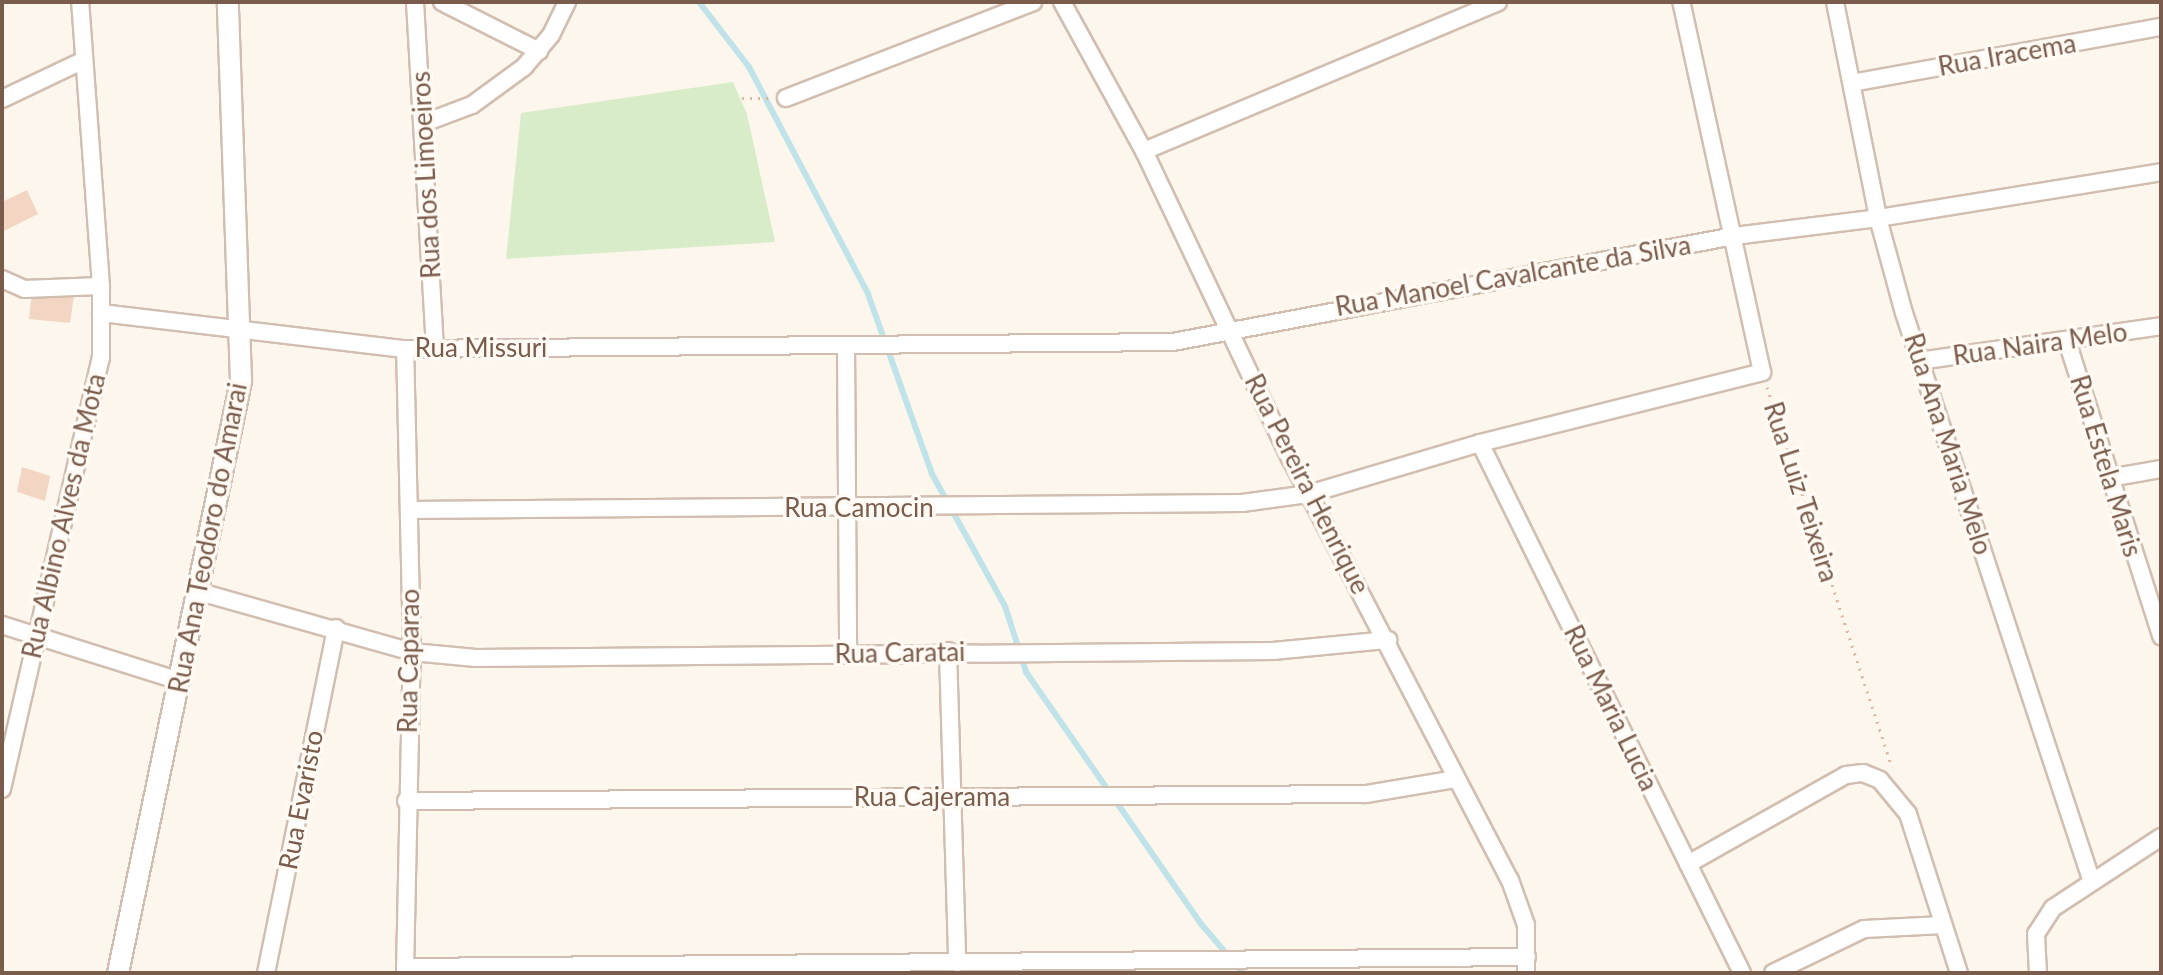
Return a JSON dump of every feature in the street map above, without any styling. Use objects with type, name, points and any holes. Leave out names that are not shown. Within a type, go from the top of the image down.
[{"type":"street","name":"Rua Albino Alves da Mota","points":[[2,789],[35,636],[96,394],[101,286],[80,2]]},
{"type":"street","name":"Rua Ana Teodoro do Amarai","points":[[118,973],[238,404],[241,330],[228,2]]},
{"type":"street","name":"Rua dos Limoeiros","points":[[415,2],[435,348]]},
{"type":"street","points":[[442,2],[539,51]]},
{"type":"street","points":[[424,123],[472,105],[539,51],[567,2]]},
{"type":"street","points":[[786,98],[1033,2]]},
{"type":"street","name":"Rua Pereira Henrique","points":[[1062,2],[1144,151],[1309,494],[1388,640],[1510,880],[1526,925],[1526,965]]},
{"type":"street","points":[[1144,151],[1498,2]]},
{"type":"street","name":"Rua Luiz Teixeira","points":[[1681,2],[1762,372]]},
{"type":"street","name":"Rua Ana Maria Melo","points":[[1835,2],[1878,218],[1919,361],[2091,879]]},
{"type":"street","name":"Rua Iracema","points":[[1852,83],[2161,27]]},
{"type":"street","points":[[2,99],[82,61]]},
{"type":"street","name":"Rua Manoel Cavalcante da Silva","points":[[854,347],[1173,342],[1231,328],[1734,236],[1878,218],[2161,172]]},
{"type":"street","points":[[2,279],[24,289],[101,286]]},
{"type":"street","name":"Rua Missuri","points":[[101,313],[405,349],[854,347]]},
{"type":"street","name":"Rua Naira Melo","points":[[1919,361],[2161,326]]},
{"type":"street","name":"Rua Estela Maris","points":[[2067,341],[2161,636]]},
{"type":"street","points":[[848,654],[845,508],[854,347]]},
{"type":"street","name":"Rua Caparao","points":[[405,349],[412,652],[406,801],[405,970]]},
{"type":"street","name":"Rua Camocin","points":[[409,510],[1242,503],[1309,494],[1480,443],[1762,372]]},
{"type":"street","name":"Rua Maria Lucia","points":[[1480,443],[1742,973]]},
{"type":"street","points":[[2109,478],[2161,469]]},
{"type":"street","name":"Rua Caratai","points":[[200,592],[412,652],[476,658],[948,651],[1273,651],[1388,640]]},
{"type":"street","points":[[2,625],[180,681]]},
{"type":"street","name":"Rua Evaristo","points":[[266,973],[336,628]]},
{"type":"street","points":[[948,651],[956,796],[957,963]]},
{"type":"street","points":[[1688,864],[1846,775],[1863,773],[1880,780],[1908,814],[1959,973]]},
{"type":"street","name":"Rua Cajerama","points":[[406,801],[1366,794],[1456,779]]},
{"type":"street","points":[[2038,973],[2036,934],[2043,921],[2091,879],[2161,837]]},
{"type":"street","points":[[1773,973],[1864,929],[1943,925]]},
{"type":"street","points":[[405,970],[829,968],[957,963],[1214,965],[1272,957],[1526,965]]},
{"type":"path","points":[[742,98],[786,98]]},
{"type":"path","name":"Rua Luiz Teixeira","points":[[1762,372],[1893,770]]},
{"type":"green space","points":[[733,82],[747,114],[775,242],[506,259],[521,113]]},
{"type":"building","points":[[27,190],[38,214],[2,232],[2,202]]},
{"type":"building","points":[[32,292],[74,295],[70,323],[29,319]]},
{"type":"building","points":[[22,467],[50,476],[45,501],[17,492]]},
{"type":"waterway","points":[[699,2],[749,67],[868,294],[932,474],[1005,606],[1026,672],[1202,925],[1243,973]]}]
